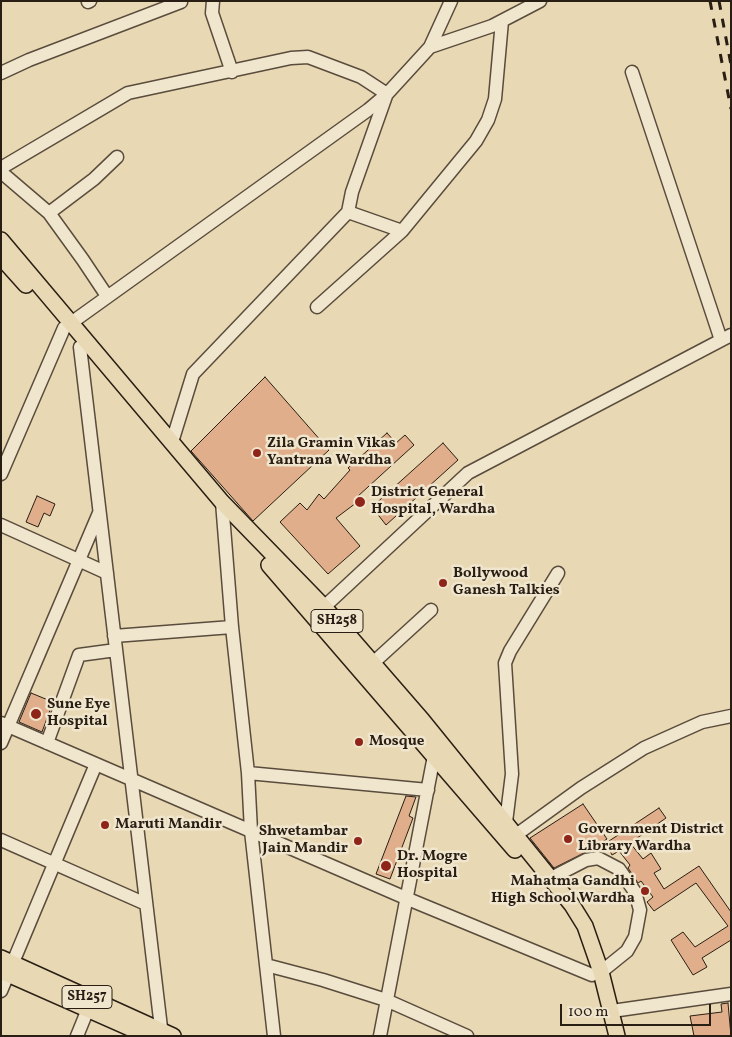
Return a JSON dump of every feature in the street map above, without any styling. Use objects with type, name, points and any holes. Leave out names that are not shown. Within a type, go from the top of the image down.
[{"type":"main road","name":"SH258","points":[[1,240],[68,326],[80,347],[223,508],[434,756],[509,841],[566,914],[597,974],[612,1011],[617,1036]]},
{"type":"main road","name":"SH258","points":[[1,257],[68,326],[172,442],[223,508],[324,607],[551,878],[572,905],[585,926],[609,1036]]},
{"type":"main road","name":"SH257","points":[[6,967],[88,1009],[161,1034]]},
{"type":"main road","name":"SH257","points":[[6,967],[161,1034]]},
{"type":"street","points":[[213,1],[212,13],[232,72]]},
{"type":"street","points":[[1,474],[68,326],[309,151],[350,125],[387,94],[430,47],[451,1]]},
{"type":"street","points":[[430,47],[455,40],[502,21],[540,1]]},
{"type":"street","points":[[1,73],[28,60],[181,2]]},
{"type":"street","points":[[317,308],[402,231],[476,141],[488,120],[495,99],[502,21]]},
{"type":"street","points":[[1,168],[128,93],[290,58],[308,58],[361,77],[387,94]]},
{"type":"street","points":[[324,607],[468,474],[726,338],[632,72]]},
{"type":"street","points":[[172,442],[193,374],[348,212],[352,192],[387,94]]},
{"type":"street","points":[[49,213],[94,179],[117,157]]},
{"type":"street","points":[[1,172],[49,213],[84,260],[107,296]]},
{"type":"street","points":[[348,212],[402,231]]},
{"type":"street","points":[[80,347],[161,1034]]},
{"type":"street","points":[[223,508],[232,627],[248,773],[251,831],[274,1036]]},
{"type":"street","points":[[1,743],[5,724],[100,512]]},
{"type":"street","points":[[1,526],[107,573]]},
{"type":"street","points":[[506,822],[512,774],[505,663],[510,651],[558,573]]},
{"type":"street","points":[[372,663],[431,610]]},
{"type":"street","points":[[114,636],[232,627]]},
{"type":"street","points":[[46,742],[80,655],[116,650]]},
{"type":"street","points":[[516,835],[581,788],[644,748],[702,722],[731,716]]},
{"type":"street","points":[[5,724],[408,899],[597,974],[627,951],[635,936],[640,910],[635,892],[619,869],[598,858],[586,860],[551,878]]},
{"type":"street","points":[[380,1036],[408,899],[434,756]]},
{"type":"street","points":[[1,991],[6,967],[55,864],[96,764]]},
{"type":"street","points":[[248,773],[428,790]]},
{"type":"street","points":[[1,840],[146,904]]},
{"type":"street","points":[[266,965],[324,980],[386,1000],[468,1036]]},
{"type":"street","points":[[612,1011],[731,994]]},
{"type":"street","points":[[77,1036],[88,1009]]},
{"type":"building","name":"Zila Gramin Vikas Yantrana Wardha","points":[[265,377],[329,450],[253,521],[191,451]]},
{"type":"building","points":[[387,433],[396,443],[405,435],[414,445],[357,497],[360,500],[336,518],[360,546],[328,574],[280,522],[300,503],[307,510],[319,494],[324,499],[350,470],[348,468]]},
{"type":"building","points":[[443,443],[458,460],[386,525],[372,507]]},
{"type":"building","points":[[37,496],[55,504],[50,516],[44,513],[38,527],[26,522]]},
{"type":"building","points":[[31,693],[53,702],[42,732],[19,722]]},
{"type":"building","points":[[406,796],[416,797],[409,816],[413,818],[390,879],[376,874]]},
{"type":"building","name":"Government District Library Wardha","points":[[583,804],[607,839],[554,868],[530,838]]},
{"type":"building","points":[[659,808],[666,818],[630,843],[643,859],[651,853],[661,869],[654,873],[664,889],[699,866],[731,912],[731,940],[702,958],[707,967],[693,975],[671,940],[683,932],[695,947],[728,926],[696,883],[654,911],[647,902],[653,897],[641,881],[638,883],[628,868],[630,865],[619,851],[612,855],[606,843]]},
{"type":"building","points":[[728,1003],[731,1036],[694,1036],[690,1016],[722,1012],[721,1004]]},
{"type":"railway","points":[[710,1],[731,109]]},
{"type":"railway","points":[[719,1],[731,65]]},
{"type":"place","name":"Zila Gramin Vikas Yantrana Wardha","points":[[257,453]]},
{"type":"place","name":"District General Hospital, Wardha","points":[[360,502]]},
{"type":"place","name":"Bollywood Ganesh Talkies","points":[[443,583]]},
{"type":"place","name":"Sune Eye Hospital","points":[[36,714]]},
{"type":"place","name":"Mosque","points":[[359,742]]},
{"type":"place","name":"Maruti Mandir","points":[[105,825]]},
{"type":"place","name":"Government District Library Wardha","points":[[568,839]]},
{"type":"place","name":"Shwetambar Jain Mandir","points":[[358,841]]},
{"type":"place","name":"Dr. Mogre Hospital","points":[[386,866]]},
{"type":"place","name":"Mahatma Gandhi High School Wardha","points":[[645,891]]}]
